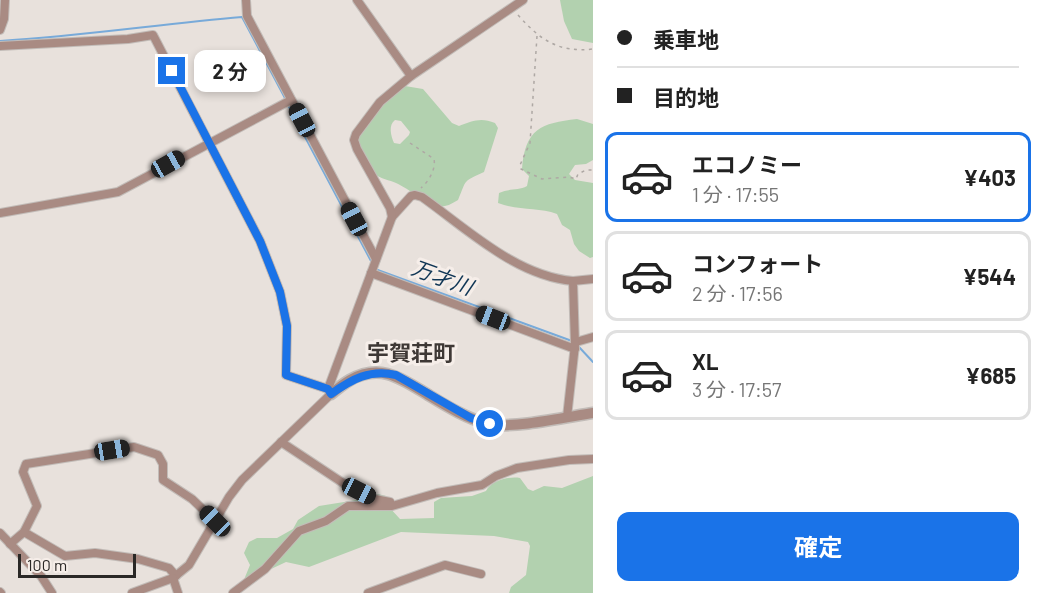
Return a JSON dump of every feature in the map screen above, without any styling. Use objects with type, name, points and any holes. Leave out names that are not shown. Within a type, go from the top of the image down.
[{"type":"street","points":[[0,30],[4,19],[5,0]]},
{"type":"street","points":[[246,0],[247,16],[288,102],[376,259]]},
{"type":"street","points":[[357,0],[411,76]]},
{"type":"street","points":[[392,217],[390,208],[357,149],[354,138],[362,123],[380,102],[411,76],[522,0]]},
{"type":"street","points":[[0,46],[128,39],[153,35],[260,241],[280,292],[287,326],[286,375],[330,392]]},
{"type":"street","points":[[0,213],[118,192],[288,102]]},
{"type":"street","points":[[330,392],[392,217],[406,200],[415,195],[431,203],[485,244],[533,271],[573,281],[593,279]]},
{"type":"street","points":[[371,273],[575,344],[593,337]]},
{"type":"street","points":[[567,417],[575,344],[573,281]]},
{"type":"street","points":[[132,593],[175,577],[189,565],[242,480],[330,392],[359,376],[383,373],[401,377],[462,414],[490,424],[510,425],[593,413]]},
{"type":"street","points":[[281,442],[343,483],[375,499],[394,503],[482,484],[517,468],[593,459]]},
{"type":"street","points":[[10,544],[24,532],[37,506],[23,472],[26,464],[134,447],[158,455],[163,464],[163,480],[192,499],[215,521]]},
{"type":"street","points":[[233,593],[265,569],[298,531],[326,521],[348,506],[392,506],[400,502]]},
{"type":"street","points":[[24,532],[65,556],[95,553],[138,559],[169,568],[175,577],[178,593]]},
{"type":"street","points":[[0,533],[40,576],[52,593]]},
{"type":"street","points":[[368,593],[445,566],[481,574]]},
{"type":"path","points":[[511,8],[537,36],[568,49],[593,49]]},
{"type":"path","points":[[537,36],[533,126],[521,168],[542,179],[569,177],[576,179],[578,174],[585,170],[593,170]]},
{"type":"path","points":[[410,142],[434,159],[435,163],[425,184],[415,195]]},
{"type":"green space","points":[[560,0],[593,0],[593,43],[572,39],[564,21]]},
{"type":"green space","points":[[405,86],[423,89],[452,123],[459,126],[481,120],[495,123],[498,128],[484,172],[466,182],[458,200],[445,206],[435,205],[394,182],[377,176],[362,154],[359,145],[360,134],[370,118]],"holes":[[[395,120],[401,121],[410,132],[400,144],[394,143],[391,125]]]},
{"type":"green space","points":[[577,119],[593,124],[593,160],[586,164],[575,165],[569,174],[575,180],[593,183],[593,257],[590,258],[579,251],[574,244],[570,230],[562,225],[557,214],[498,203],[499,193],[527,186],[529,176],[522,169],[531,137],[545,126]]},
{"type":"green space","points":[[593,476],[593,593],[509,593],[511,587],[526,575],[530,546],[528,542],[494,536],[401,532],[309,567],[286,562],[243,582],[250,565],[244,553],[249,542],[257,538],[277,538],[293,529],[298,520],[319,506],[369,498],[378,494],[386,496],[389,507],[400,519],[434,518],[434,502],[441,498],[472,496],[486,491],[492,484],[505,479],[520,478],[528,489],[533,491],[544,486],[562,488]]},
{"type":"waterway","name":"万才川","points":[[0,41],[242,17],[286,100]]},
{"type":"waterway","name":"万才川","points":[[288,105],[371,261]]},
{"type":"waterway","name":"万才川","points":[[375,269],[572,341]]},
{"type":"waterway","name":"万才川","points":[[579,347],[593,362]]},
{"type":"district","name":"宇賀荘町","points":[[411,353]]},
{"type":"route","points":[[172,71],[260,241],[280,292],[287,326],[286,375],[328,389],[331,394],[350,380],[367,374],[396,375],[471,418],[490,424]]}]
